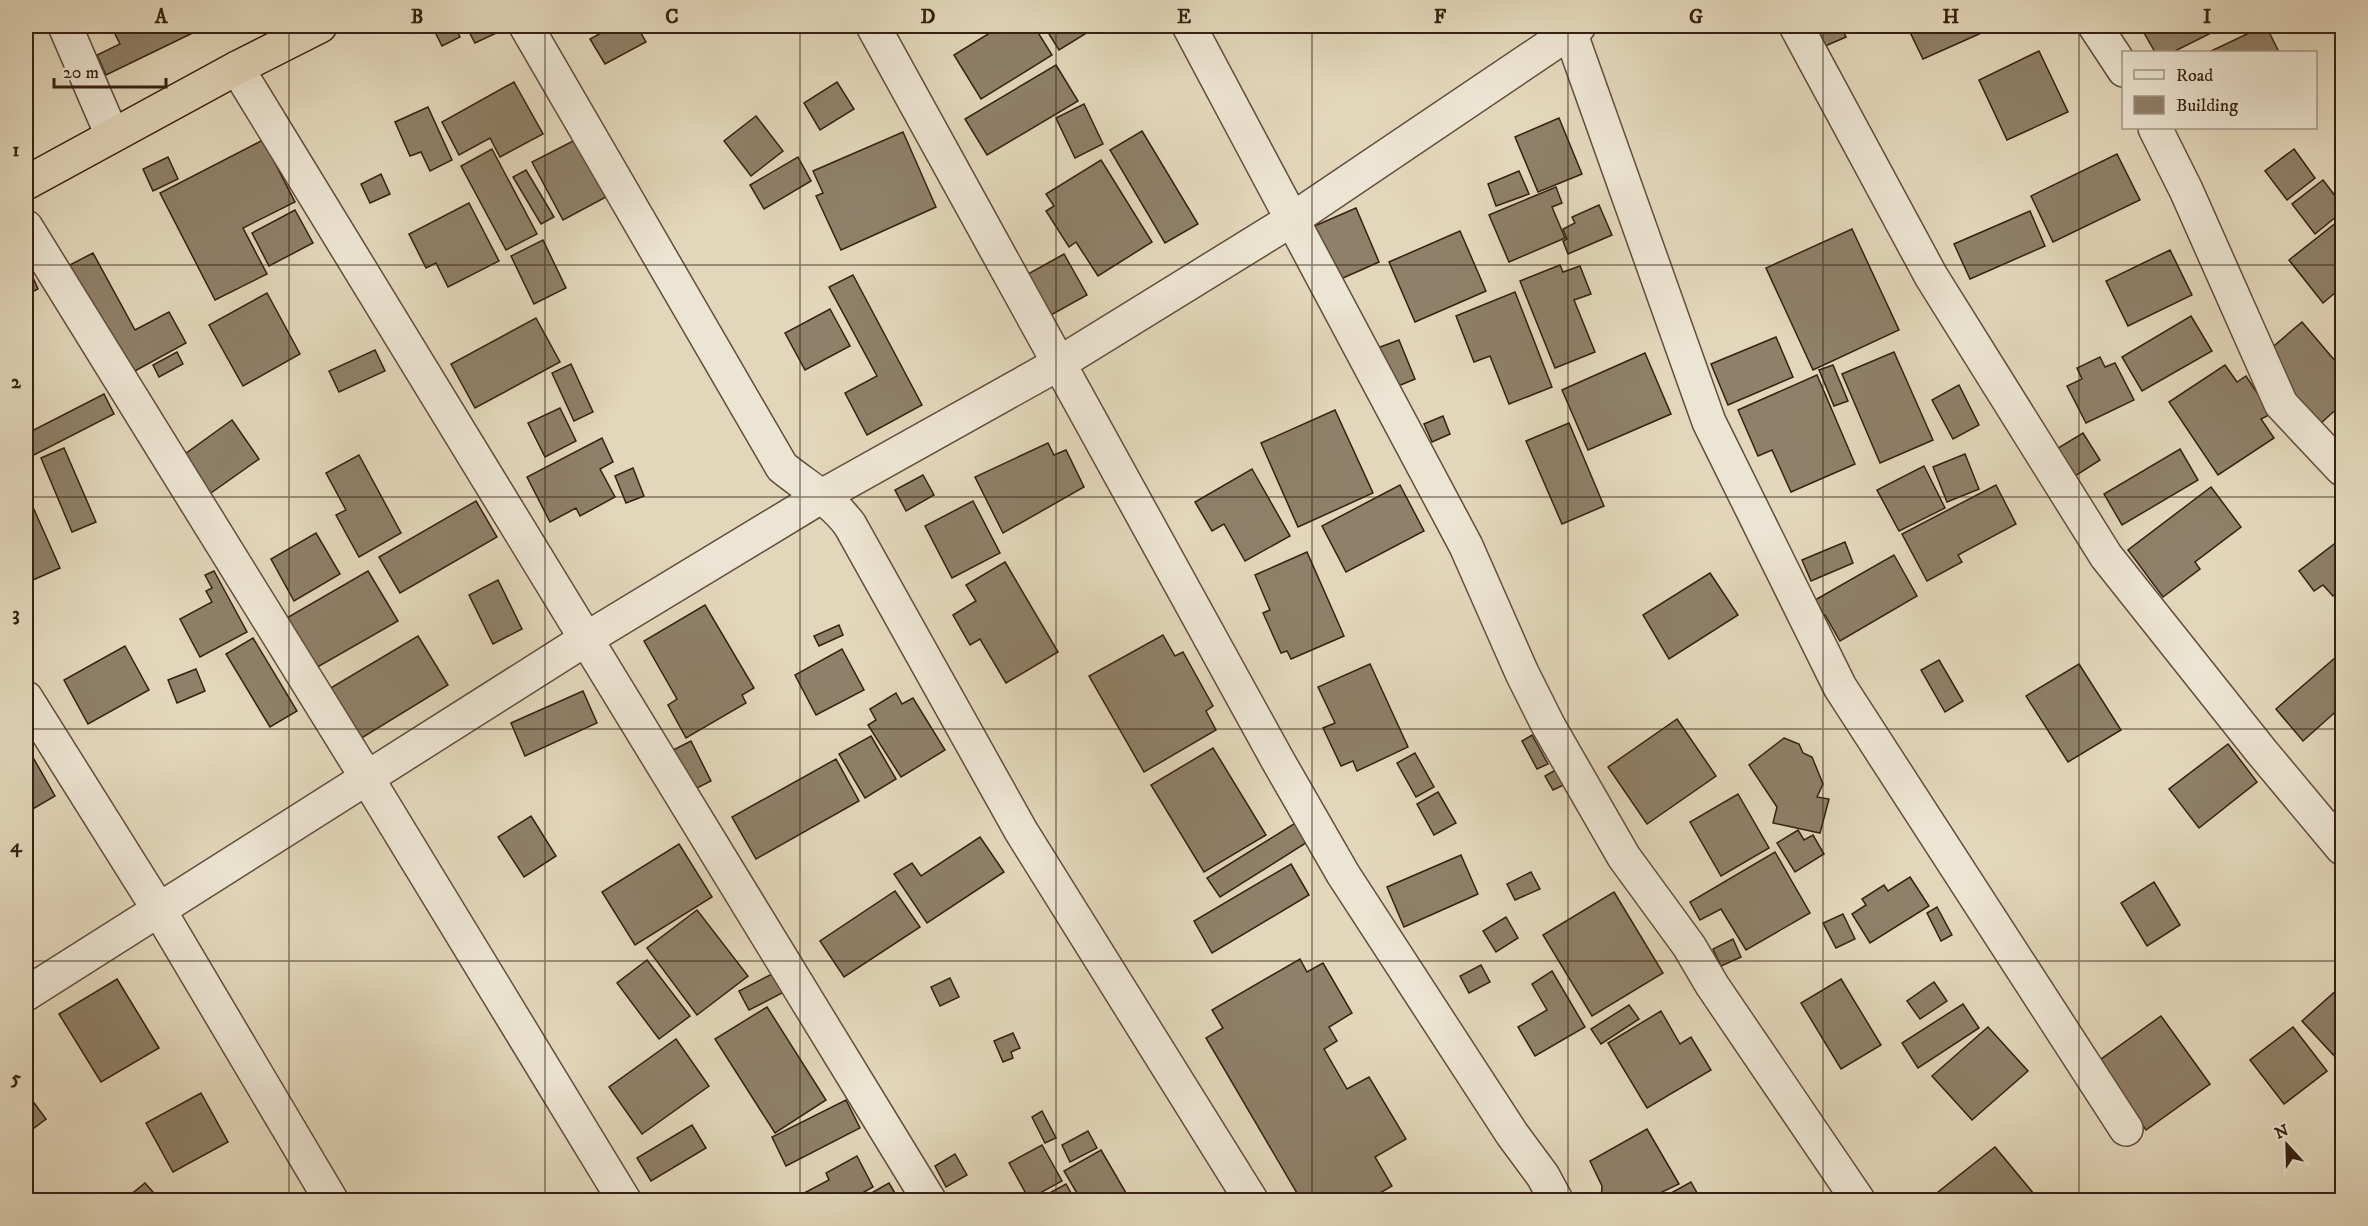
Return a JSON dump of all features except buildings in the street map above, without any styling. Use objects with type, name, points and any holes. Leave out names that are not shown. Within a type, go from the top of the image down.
[{"type":"highway","points":[[26,183],[237,68],[320,26]]},
{"type":"street","points":[[65,26],[112,135]]},
{"type":"street","points":[[526,26],[782,467],[822,496],[841,513],[850,525],[1021,831],[1251,1200]]},
{"type":"street","points":[[873,26],[1276,759],[1343,874],[1556,1200]]},
{"type":"street","points":[[1189,26],[1466,546],[1522,673],[1593,805],[1624,857],[1689,946],[1712,985],[1858,1200]]},
{"type":"street","points":[[1796,26],[1931,276],[2106,556],[2261,751],[2343,848]]},
{"type":"street","points":[[2095,26],[2122,67]]},
{"type":"street","points":[[26,994],[586,639],[822,496],[1058,364],[1293,219],[1573,27],[1708,422],[1840,687],[2126,1129]]},
{"type":"street","points":[[237,68],[929,1200]]},
{"type":"street","points":[[2156,129],[2186,190],[2281,404],[2343,469]]},
{"type":"street","points":[[26,227],[367,778],[624,1200]]},
{"type":"street","points":[[26,698],[159,910],[331,1200]]}]
